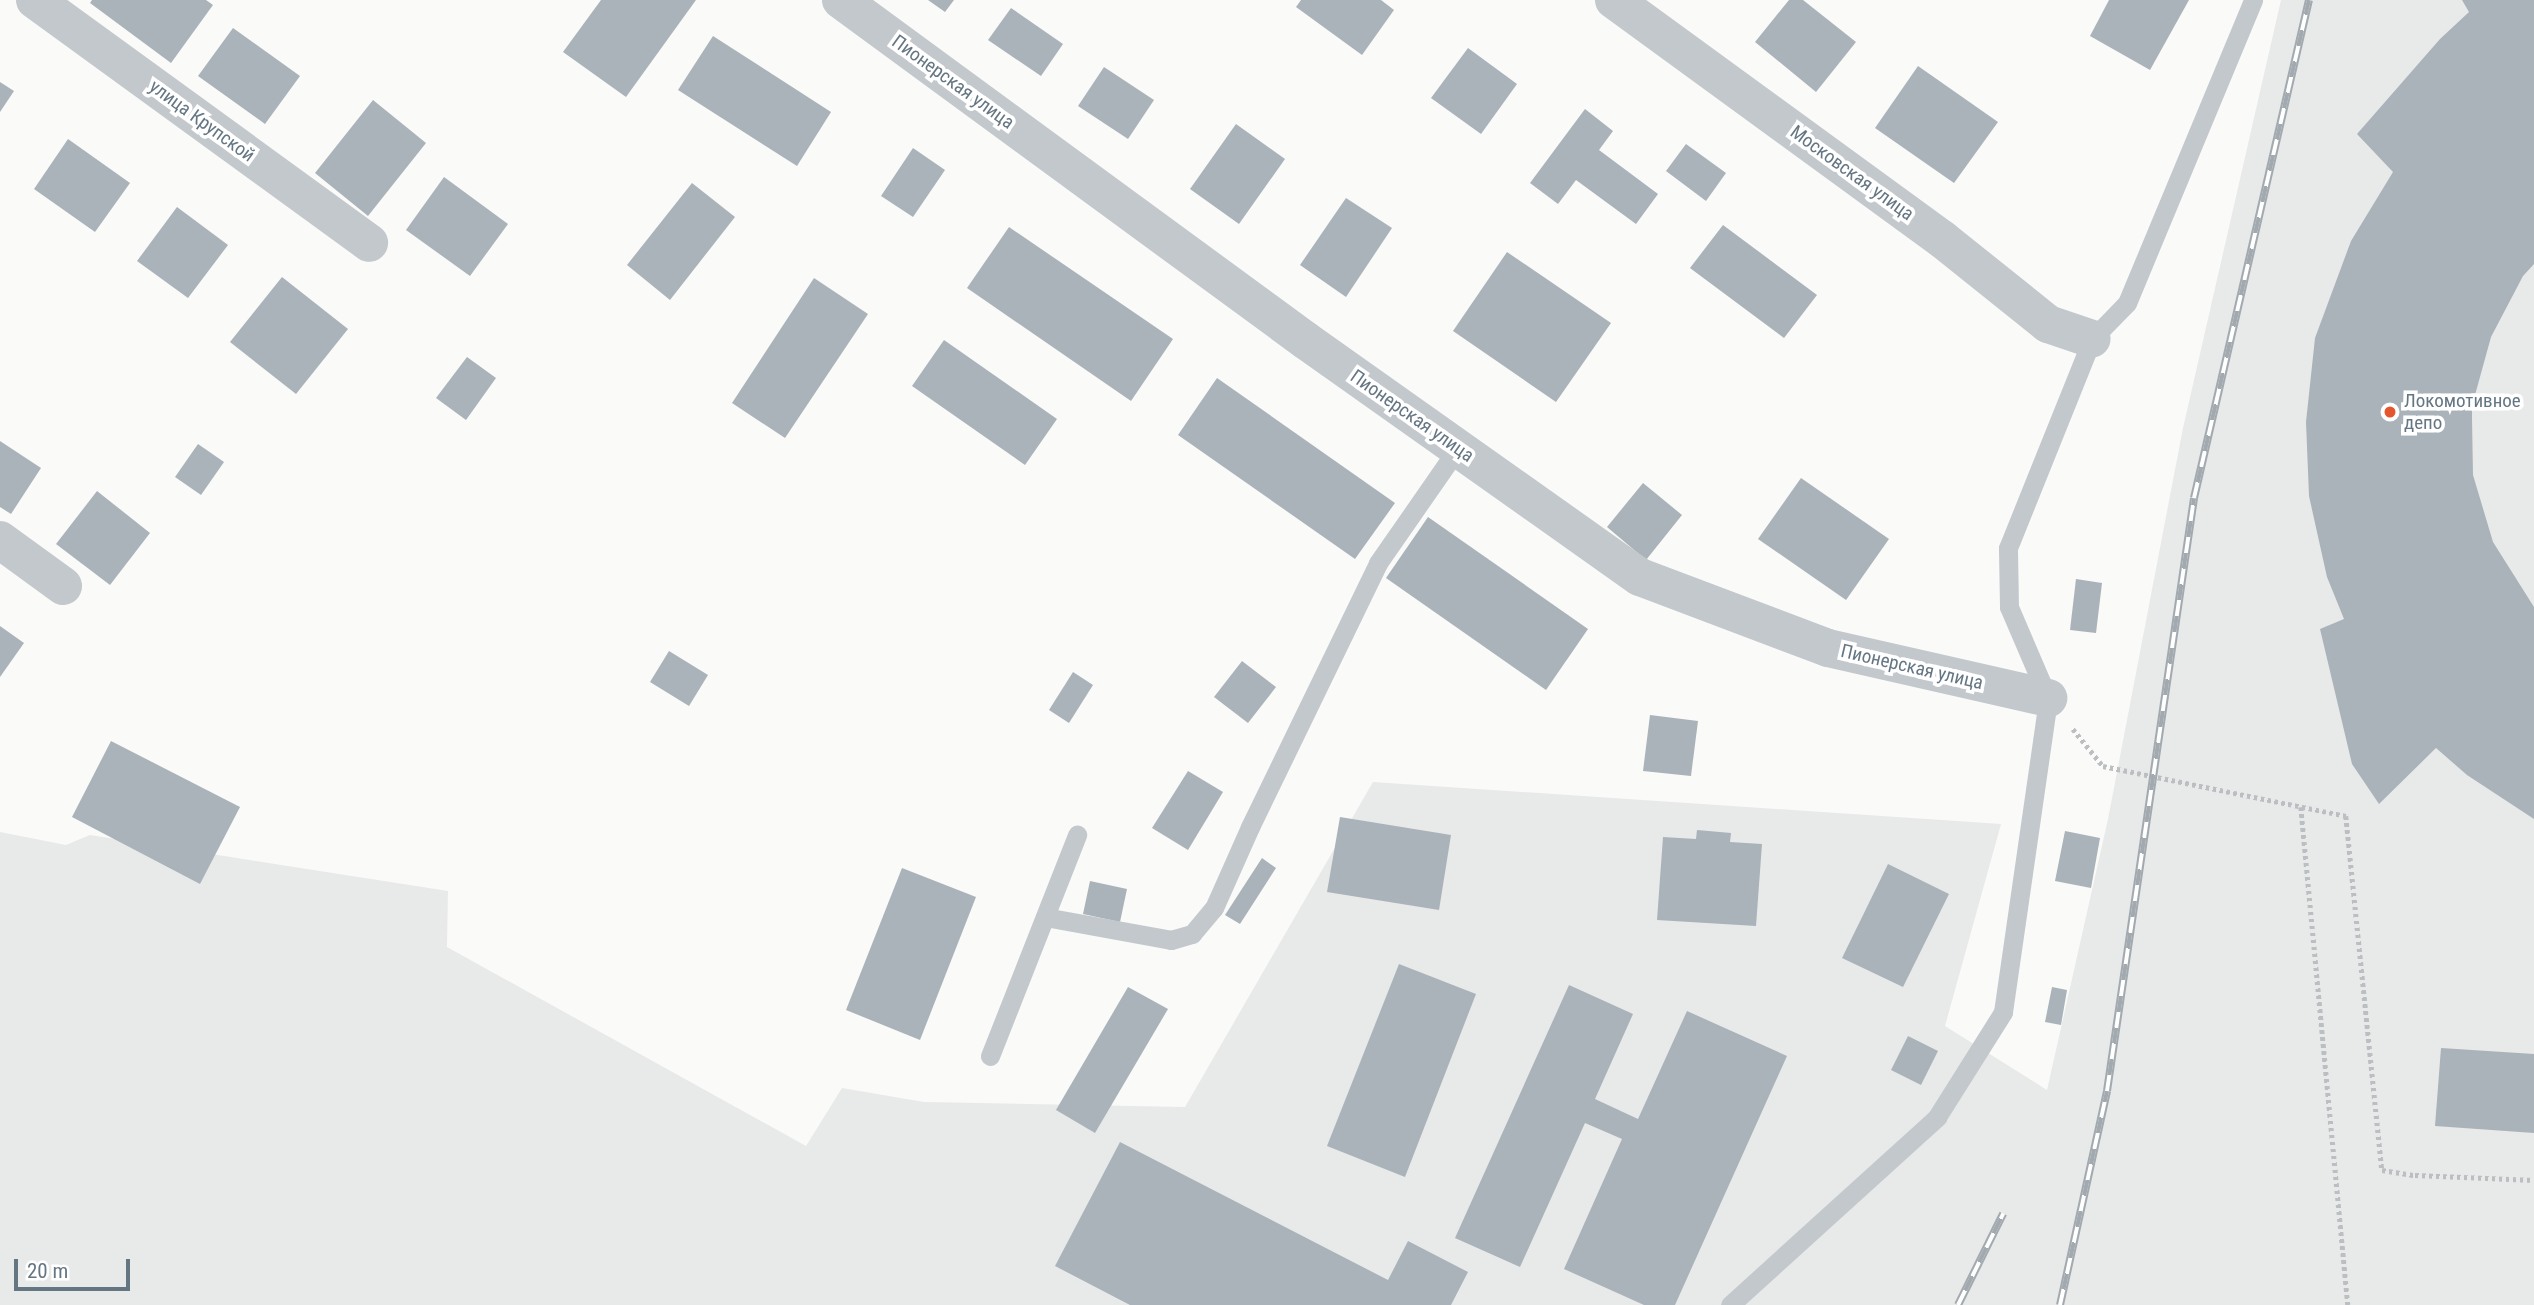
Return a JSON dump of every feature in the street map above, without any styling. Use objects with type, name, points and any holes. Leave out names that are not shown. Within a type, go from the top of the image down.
[{"type":"street","name":"улица Крупской","points":[[35,0],[369,243]]},
{"type":"street","name":"Пионерская улица","points":[[841,0],[1640,578],[1828,648],[2048,698]]},
{"type":"street","name":"Московская улица","points":[[1614,0],[1942,239],[2048,324],[2092,339]]},
{"type":"street","points":[[0,540],[63,586]]},
{"type":"lane","points":[[1730,1305],[1937,1117],[2003,1012],[2048,698],[2009,607],[2008,548],[2092,339],[2127,303],[2253,0]]},
{"type":"lane","points":[[1045,917],[1171,940],[1192,934],[1214,908],[1250,827],[1378,563],[1458,448]]},
{"type":"lane","points":[[990,1056],[1077,835]]},
{"type":"path","points":[[2048,698],[2103,766],[2346,816],[2382,1170],[2415,1175],[2534,1180]]},
{"type":"path","points":[[2301,807],[2348,1305]]},
{"type":"shaded area","points":[[2281,0],[2534,0],[2534,1305],[0,1305],[0,832],[66,845],[90,835],[448,891],[447,947],[806,1146],[842,1088],[924,1102],[1185,1107],[1373,782],[2001,824],[1945,1026],[2047,1090],[2108,819],[2183,428]]},
{"type":"building","points":[[92,0],[206,0],[213,5],[171,63],[90,3]]},
{"type":"building","points":[[601,0],[696,0],[626,97],[563,52]]},
{"type":"building","points":[[928,0],[954,0],[945,12]]},
{"type":"building","points":[[1301,0],[1381,0],[1394,10],[1362,55],[1296,7]]},
{"type":"building","points":[[1789,0],[1803,0],[1856,42],[1816,92],[1755,42]]},
{"type":"building","points":[[2109,0],[2189,0],[2150,70],[2090,36]]},
{"type":"building","name":"Локомотивное депо","points":[[2462,0],[2534,0],[2534,264],[2523,276],[2491,337],[2472,406],[2472,418],[2473,475],[2493,542],[2534,607],[2534,819],[2467,775],[2436,748],[2379,804],[2352,764],[2320,629],[2344,619],[2327,577],[2309,496],[2306,422],[2315,338],[2351,241],[2393,172],[2357,134],[2440,39],[2469,12]]},
{"type":"building","points":[[1011,8],[1063,44],[1041,76],[988,40]]},
{"type":"building","points":[[233,28],[300,76],[265,124],[198,76]]},
{"type":"building","points":[[713,36],[831,112],[797,166],[678,90]]},
{"type":"building","points":[[1468,48],[1517,84],[1481,134],[1431,98]]},
{"type":"building","points":[[1918,66],[1998,122],[1954,183],[1875,128]]},
{"type":"building","points":[[1104,67],[1154,100],[1128,139],[1078,106]]},
{"type":"building","points":[[0,82],[14,91],[0,112]]},
{"type":"building","points":[[373,100],[426,143],[368,216],[315,173]]},
{"type":"building","points":[[1585,109],[1613,131],[1599,150],[1658,194],[1636,224],[1576,180],[1558,204],[1530,183]]},
{"type":"building","points":[[1236,124],[1285,159],[1239,224],[1190,189]]},
{"type":"building","points":[[68,139],[130,183],[95,232],[34,189]]},
{"type":"building","points":[[1686,144],[1726,173],[1706,201],[1666,171]]},
{"type":"building","points":[[913,148],[945,170],[913,217],[881,196]]},
{"type":"building","points":[[444,177],[508,224],[470,276],[406,230]]},
{"type":"building","points":[[692,183],[735,217],[670,300],[627,265]]},
{"type":"building","points":[[1346,198],[1392,228],[1346,297],[1300,265]]},
{"type":"building","points":[[177,207],[228,245],[188,298],[137,261]]},
{"type":"building","points":[[1723,225],[1817,295],[1784,338],[1690,268]]},
{"type":"building","points":[[1009,227],[1173,339],[1131,401],[967,288]]},
{"type":"building","points":[[1507,252],[1611,323],[1556,402],[1453,331]]},
{"type":"building","points":[[282,277],[348,329],[296,394],[230,342]]},
{"type":"building","points":[[814,278],[868,314],[785,438],[732,403]]},
{"type":"building","points":[[944,340],[1057,419],[1025,465],[912,386]]},
{"type":"building","points":[[467,357],[496,378],[466,420],[436,398]]},
{"type":"building","points":[[1217,378],[1395,503],[1355,559],[1178,435]]},
{"type":"building","points":[[0,441],[41,468],[11,514],[0,507]]},
{"type":"building","points":[[198,444],[224,462],[201,495],[175,477]]},
{"type":"building","points":[[1801,478],[1889,539],[1846,600],[1758,539]]},
{"type":"building","points":[[1643,483],[1682,515],[1646,560],[1607,527]]},
{"type":"building","points":[[97,491],[150,533],[110,585],[56,544]]},
{"type":"building","points":[[1428,517],[1588,629],[1546,690],[1386,578]]},
{"type":"building","points":[[2076,579],[2102,583],[2096,633],[2070,630]]},
{"type":"building","points":[[0,626],[24,643],[0,677]]},
{"type":"building","points":[[669,651],[708,675],[689,706],[650,682]]},
{"type":"building","points":[[1242,661],[1276,687],[1248,723],[1214,697]]},
{"type":"building","points":[[1073,672],[1093,685],[1069,723],[1049,710]]},
{"type":"building","points":[[1650,715],[1698,721],[1691,776],[1643,771]]},
{"type":"building","points":[[111,741],[240,807],[200,884],[72,817]]},
{"type":"building","points":[[1188,771],[1223,792],[1188,850],[1152,828]]},
{"type":"building","points":[[1340,817],[1451,835],[1439,910],[1327,892]]},
{"type":"building","points":[[1697,830],[1731,833],[1730,842],[1762,844],[1756,926],[1657,920],[1663,837],[1696,839]]},
{"type":"building","points":[[2065,831],[2100,838],[2091,888],[2055,881]]},
{"type":"building","points":[[1262,858],[1276,868],[1240,924],[1225,915]]},
{"type":"building","points":[[1888,864],[1949,894],[1903,987],[1842,958]]},
{"type":"building","points":[[902,868],[976,897],[920,1040],[846,1010]]},
{"type":"building","points":[[1090,881],[1127,889],[1120,922],[1083,914]]},
{"type":"building","points":[[1399,964],[1476,994],[1405,1177],[1327,1146]]},
{"type":"building","points":[[1569,985],[1633,1014],[1595,1099],[1638,1119],[1687,1011],[1787,1056],[1675,1305],[1644,1305],[1564,1269],[1622,1139],[1585,1123],[1520,1267],[1455,1238]]},
{"type":"building","points":[[1128,987],[1168,1009],[1095,1133],[1056,1110]]},
{"type":"building","points":[[2052,987],[2067,990],[2061,1025],[2045,1022]]},
{"type":"building","points":[[1908,1036],[1938,1051],[1921,1085],[1891,1070]]},
{"type":"building","points":[[2441,1048],[2534,1054],[2534,1133],[2435,1126]]},
{"type":"building","points":[[1120,1142],[1388,1280],[1408,1241],[1468,1272],[1451,1305],[1130,1305],[1055,1266]]},
{"type":"railway","points":[[2060,1305],[2107,1091],[2194,498],[2309,0]]},
{"type":"railway","points":[[1958,1305],[2003,1214]]},
{"type":"place","name":"Локомотивное депо","points":[[2390,412]]}]
